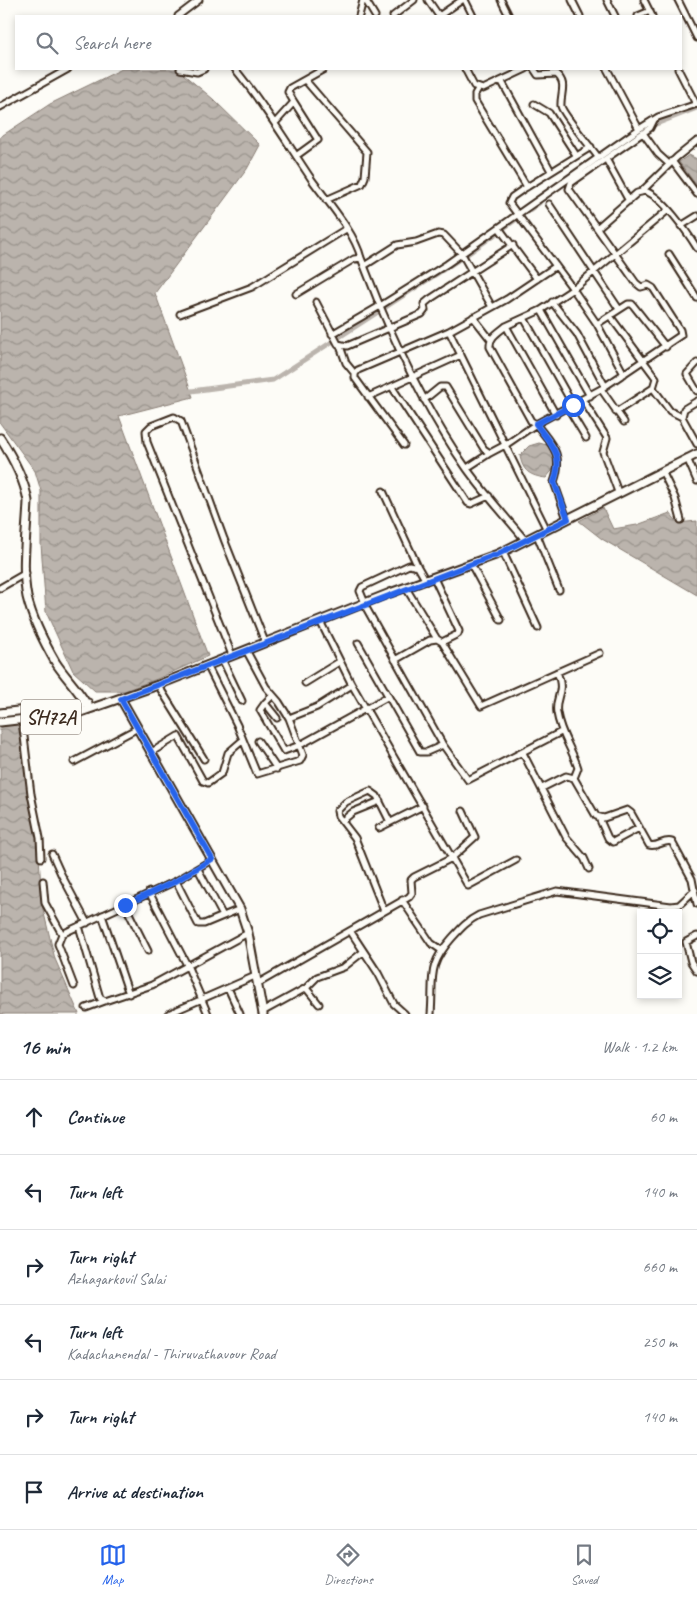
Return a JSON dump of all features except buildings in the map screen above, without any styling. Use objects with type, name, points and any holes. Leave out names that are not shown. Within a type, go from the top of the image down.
[{"type":"main road","points":[[0,438],[18,468],[26,489],[28,501],[26,573],[28,598],[42,632],[64,675],[88,706]]},
{"type":"main road","name":"SH72A","points":[[0,713],[101,705],[121,699],[426,580],[503,552],[618,492],[697,454]]},
{"type":"main road","points":[[121,699],[136,730],[240,909],[248,933],[262,1013]]},
{"type":"main road","name":"SH72A","points":[[0,722],[78,713],[88,706]]},
{"type":"street","points":[[179,15],[199,0]]},
{"type":"street","points":[[359,15],[366,0]]},
{"type":"street","points":[[366,0],[374,15]]},
{"type":"street","points":[[394,15],[414,0]]},
{"type":"street","points":[[428,0],[438,15]]},
{"type":"street","points":[[440,15],[463,0],[472,15]]},
{"type":"street","points":[[501,0],[508,15]]},
{"type":"street","points":[[572,0],[580,15]]},
{"type":"street","points":[[607,0],[614,15]]},
{"type":"street","points":[[644,0],[651,14]]},
{"type":"street","points":[[678,0],[697,38]]},
{"type":"street","points":[[0,107],[66,70]]},
{"type":"street","points":[[186,70],[197,72],[202,70]]},
{"type":"street","points":[[236,70],[275,123],[357,245],[400,352],[424,400],[466,468],[525,540]]},
{"type":"street","points":[[296,156],[318,140],[288,90],[322,70]]},
{"type":"street","points":[[465,70],[470,80],[478,89]]},
{"type":"street","points":[[478,89],[502,82],[524,70]]},
{"type":"street","points":[[535,70],[538,75],[556,74],[560,76],[563,86],[562,109],[598,157]]},
{"type":"street","points":[[608,70],[641,131],[658,154],[670,163],[697,194]]},
{"type":"street","points":[[333,336],[382,309],[463,256],[598,157],[653,123],[696,104],[679,70]]},
{"type":"street","points":[[306,80],[367,152],[366,178],[362,184],[326,200]]},
{"type":"street","points":[[502,82],[551,171]]},
{"type":"street","points":[[478,89],[475,94],[476,101],[526,187]]},
{"type":"street","points":[[275,123],[294,102]]},
{"type":"street","points":[[534,104],[549,113],[576,155]]},
{"type":"street","points":[[466,468],[536,424],[556,415],[603,388],[678,339],[681,334],[653,288],[648,284],[641,286],[636,283],[571,193],[569,186],[641,131]]},
{"type":"street","points":[[597,228],[641,192],[670,163],[697,141]]},
{"type":"street","points":[[591,147],[526,187],[510,200],[510,207],[556,266],[597,324],[624,374]]},
{"type":"street","points":[[606,159],[629,200]]},
{"type":"street","points":[[641,192],[649,192],[668,210],[697,248]]},
{"type":"street","points":[[549,204],[619,309]]},
{"type":"street","points":[[568,519],[554,482],[557,472],[558,453],[536,424],[531,421],[490,348],[491,340],[506,326],[541,310],[572,288],[616,255],[668,210]]},
{"type":"street","points":[[681,226],[697,216]]},
{"type":"street","points":[[501,229],[537,279]]},
{"type":"street","points":[[180,314],[252,287],[346,230]]},
{"type":"street","points":[[364,266],[397,245],[416,242],[438,234],[450,238],[473,270],[492,307]]},
{"type":"street","points":[[339,345],[347,346],[422,314],[426,302],[513,245]]},
{"type":"street","points":[[669,254],[697,298]]},
{"type":"street","points":[[296,294],[354,259],[361,258]]},
{"type":"street","points":[[355,374],[449,331],[492,307],[556,266]]},
{"type":"street","points":[[316,302],[339,345],[346,363],[355,374],[355,378],[404,444]]},
{"type":"street","points":[[552,302],[577,334],[603,388],[616,412],[624,422]]},
{"type":"street","points":[[597,324],[628,304],[636,306],[666,347]]},
{"type":"street","points":[[541,310],[590,396]]},
{"type":"street","points":[[610,316],[656,378],[652,388],[616,412]]},
{"type":"street","points":[[473,317],[491,340]]},
{"type":"street","points":[[524,318],[586,438]]},
{"type":"street","points":[[506,326],[556,415]]},
{"type":"street","points":[[449,331],[507,444],[528,496],[547,530]]},
{"type":"street","points":[[368,397],[461,355]]},
{"type":"street","points":[[697,363],[687,374],[697,391]]},
{"type":"street","points":[[392,387],[468,503],[471,504],[489,496]]},
{"type":"street","points":[[424,400],[440,387],[446,387],[484,448],[490,453]]},
{"type":"street","points":[[652,388],[670,410],[682,417],[697,444]]},
{"type":"street","points":[[583,400],[607,438],[603,452],[618,492]]},
{"type":"street","points":[[682,417],[684,409],[697,401]]},
{"type":"street","points":[[232,655],[147,442],[146,431],[151,426],[174,418],[182,422],[224,539],[265,642]]},
{"type":"street","points":[[688,458],[697,481]]},
{"type":"street","points":[[662,471],[673,491],[681,520]]},
{"type":"street","points":[[383,491],[418,567],[426,580]]},
{"type":"street","points":[[537,534],[559,590]]},
{"type":"street","points":[[503,552],[538,628]]},
{"type":"street","points":[[471,564],[501,620]]},
{"type":"street","points":[[418,567],[409,565],[362,587],[360,591],[364,604],[395,660],[444,745],[468,780],[561,732]]},
{"type":"street","points":[[0,588],[26,573]]},
{"type":"street","points":[[395,660],[430,640],[439,641],[456,636],[459,631],[434,578]]},
{"type":"street","points":[[406,588],[480,706],[600,653]]},
{"type":"street","points":[[320,621],[339,662],[468,886],[516,860]]},
{"type":"street","points":[[358,643],[420,752],[427,752],[444,745]]},
{"type":"street","points":[[207,665],[244,740],[257,774],[302,760],[303,755],[300,745],[289,718],[266,687],[246,650]]},
{"type":"street","points":[[222,660],[242,701]]},
{"type":"street","points":[[305,683],[339,662]]},
{"type":"street","points":[[557,672],[562,684],[556,712],[561,732],[578,768],[574,778]]},
{"type":"street","points":[[158,685],[204,759]]},
{"type":"street","points":[[289,718],[317,707],[352,685]]},
{"type":"street","points":[[273,695],[260,710],[282,748],[286,751],[388,697]]},
{"type":"street","points":[[265,702],[277,718]]},
{"type":"street","points":[[22,720],[31,794],[40,838],[41,858]]},
{"type":"street","points":[[74,762],[136,730]]},
{"type":"street","points":[[150,753],[178,736],[203,781],[208,783],[222,773],[228,753],[244,740]]},
{"type":"street","points":[[258,741],[277,769]]},
{"type":"street","points":[[523,753],[566,837],[584,858],[589,869]]},
{"type":"street","points":[[542,788],[566,776],[574,778],[596,816],[600,818],[608,838],[613,842],[639,828]]},
{"type":"street","points":[[384,911],[355,838],[337,811],[346,802],[370,791],[380,801],[390,822]]},
{"type":"street","points":[[342,821],[353,812],[380,801]]},
{"type":"street","points":[[379,828],[423,806]]},
{"type":"street","points":[[600,818],[627,810],[631,813],[651,846],[667,841],[672,842],[692,879],[697,904]]},
{"type":"street","points":[[168,1014],[177,1012],[202,998],[256,980],[350,932],[402,900],[412,893],[411,880],[452,858],[475,837],[463,811]]},
{"type":"street","points":[[52,854],[60,874],[87,923]]},
{"type":"street","points":[[74,986],[58,944],[62,934],[176,881],[212,859]]},
{"type":"street","points":[[198,869],[223,916]]},
{"type":"street","points":[[43,880],[46,902],[62,934]]},
{"type":"street","points":[[176,881],[198,924],[204,924],[240,909]]},
{"type":"street","points":[[430,1014],[434,964],[440,950],[467,921],[478,915],[557,891],[671,906],[679,905],[695,892]]},
{"type":"street","points":[[149,892],[187,965],[208,1014]]},
{"type":"street","points":[[402,900],[428,940],[440,950]]},
{"type":"street","points":[[125,905],[148,951]]},
{"type":"street","points":[[102,916],[129,994]]},
{"type":"street","points":[[79,926],[100,998],[104,1001]]},
{"type":"street","points":[[350,932],[378,973],[394,1004],[405,1014]]},
{"type":"street","points":[[86,1008],[159,982],[248,933]]},
{"type":"street","points":[[697,936],[686,942],[691,962],[697,971]]},
{"type":"street","points":[[262,1013],[306,988],[318,977],[344,967],[363,952]]},
{"type":"street","points":[[228,988],[240,1014]]},
{"type":"street","points":[[306,988],[319,1004]]},
{"type":"water","points":[[120,70],[178,70],[213,99],[260,145],[247,169],[155,293],[193,397],[119,416],[208,656],[157,679],[124,691],[95,691],[73,671],[46,612],[41,544],[41,491],[35,471],[0,423],[0,137],[50,104]]},
{"type":"water","points":[[689,155],[697,159],[697,186],[679,162]]},
{"type":"water","points":[[539,443],[547,445],[555,457],[555,467],[546,478],[535,476],[528,472],[523,465],[520,455],[529,446]]},
{"type":"water","points":[[603,508],[613,529],[637,525],[670,513],[678,523],[697,521],[697,595],[602,539],[579,521]]},
{"type":"water","points":[[18,724],[38,840],[42,905],[55,959],[79,1014],[0,1014],[0,727]]},
{"type":"waterway","points":[[651,126],[697,108]]},
{"type":"waterway","points":[[184,392],[273,380],[466,255],[539,203]]},
{"type":"route","points":[[125,905],[149,892],[176,881],[212,859],[136,730],[121,699],[498,554],[568,519],[554,482],[557,472],[558,453],[536,424],[573,405]]}]
